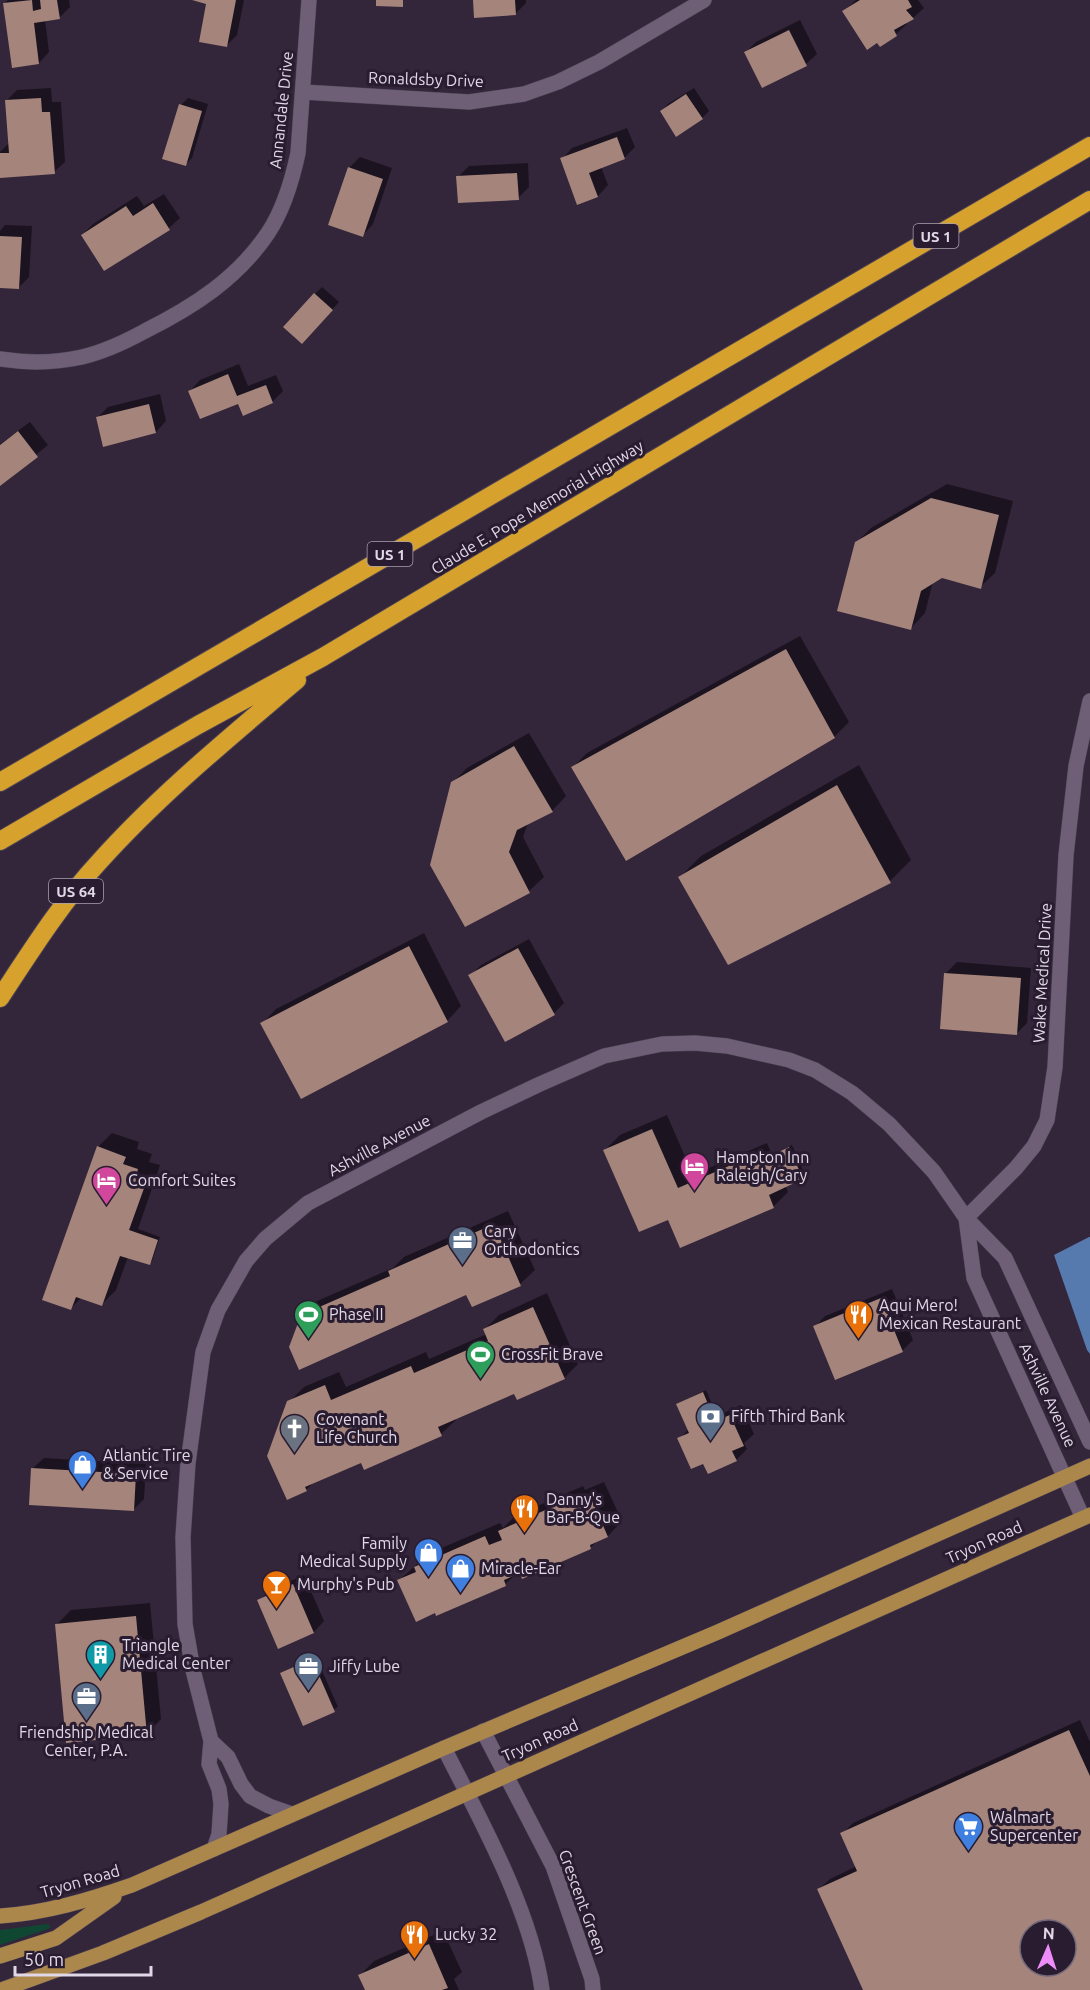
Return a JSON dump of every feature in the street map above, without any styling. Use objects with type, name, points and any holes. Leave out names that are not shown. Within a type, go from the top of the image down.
[{"type":"highway","name":"Claude E. Pope Memorial Highway","points":[[0,782],[1090,146]]},
{"type":"highway","name":"Claude E. Pope Memorial Highway","points":[[0,841],[198,724],[323,657],[1090,200]]},
{"type":"highway","name":"US 64","points":[[0,998],[50,923],[99,862],[165,794],[323,657]]},
{"type":"main road","name":"Tryon Road","points":[[0,1916],[48,1910],[96,1898],[132,1885],[483,1731],[718,1632],[1090,1466]]},
{"type":"main road","name":"Tryon Road","points":[[1,1990],[93,1957],[190,1917],[1087,1516]]},
{"type":"main road","points":[[0,1956],[56,1938],[132,1885]]},
{"type":"street","name":"Annandale Drive","points":[[0,358],[44,362],[83,357],[109,348],[179,314],[207,296],[237,271],[269,231],[286,198],[297,153],[309,0]]},
{"type":"street","name":"Ronaldsby Drive","points":[[303,92],[470,102],[524,94],[558,82],[599,62],[704,0]]},
{"type":"street","name":"Wake Medical Drive","points":[[966,1218],[1028,1154],[1047,1120],[1055,1067],[1067,846],[1076,766],[1090,701]]},
{"type":"street","name":"Ashville Avenue","points":[[214,1849],[219,1834],[221,1804],[219,1789],[209,1764],[211,1741],[192,1670],[185,1624],[183,1537],[188,1463],[203,1352],[218,1310],[246,1261],[265,1239],[308,1203],[481,1112],[604,1056],[662,1044],[695,1043],[728,1046],[789,1060],[815,1070],[852,1093],[889,1124],[934,1172],[966,1218],[1005,1258],[1090,1442]]},
{"type":"street","name":"Ashville Avenue","points":[[966,1218],[974,1278],[1066,1478],[1087,1516]]},
{"type":"street","name":"Crescent Green","points":[[483,1731],[553,1866],[592,1979],[593,1990]]},
{"type":"street","name":"Ashville Avenue","points":[[211,1741],[228,1757],[241,1784],[250,1796],[268,1806],[292,1814]]},
{"type":"street","points":[[444,1748],[505,1873],[531,1941],[542,1990]]},
{"type":"green space","points":[[47,1924],[51,1926],[48,1929],[0,1945],[0,1930]]},
{"type":"water","points":[[1090,1237],[1090,1354],[1054,1255]]},
{"type":"building","points":[[32,0],[33,11],[41,9],[40,0],[57,0],[60,19],[34,23],[39,64],[12,68],[3,3]]},
{"type":"building","points":[[192,0],[236,0],[227,47],[199,42],[206,4]]},
{"type":"building","points":[[376,0],[403,0],[403,7],[376,6]]},
{"type":"building","points":[[473,0],[515,0],[516,15],[474,18]]},
{"type":"building","points":[[860,0],[908,0],[912,7],[906,10],[914,19],[894,30],[897,36],[880,47],[877,43],[867,50],[842,11]]},
{"type":"building","points":[[789,30],[807,66],[762,88],[744,52]]},
{"type":"building","points":[[686,94],[703,119],[676,137],[660,111]]},
{"type":"building","points":[[41,98],[42,112],[50,112],[55,174],[0,178],[0,153],[9,153],[5,100]]},
{"type":"building","points":[[179,104],[202,111],[186,166],[162,159]]},
{"type":"building","points":[[617,137],[625,159],[589,173],[598,197],[577,205],[560,158]]},
{"type":"building","points":[[348,167],[383,179],[363,237],[328,225]]},
{"type":"building","points":[[517,173],[519,200],[458,203],[456,176]]},
{"type":"building","points":[[153,203],[170,230],[104,271],[81,235],[126,206],[133,216]]},
{"type":"building","points":[[0,236],[22,237],[19,289],[0,288]]},
{"type":"building","points":[[314,293],[333,310],[302,344],[283,327]]},
{"type":"building","points":[[228,374],[237,396],[266,385],[273,403],[243,416],[238,404],[200,419],[188,391]]},
{"type":"building","points":[[149,404],[156,433],[103,447],[96,417]]},
{"type":"building","points":[[18,431],[38,457],[0,486],[0,445]]},
{"type":"building","points":[[931,498],[999,515],[981,589],[942,578],[921,591],[911,630],[837,611],[855,542]]},
{"type":"building","points":[[786,649],[835,738],[626,861],[571,767]]},
{"type":"building","points":[[514,746],[553,812],[517,830],[509,852],[530,893],[465,927],[430,865],[451,782]]},
{"type":"building","points":[[837,785],[891,883],[728,965],[678,877]]},
{"type":"building","points":[[409,946],[448,1022],[301,1099],[260,1023]]},
{"type":"building","points":[[518,948],[555,1015],[505,1042],[468,975]]},
{"type":"building","points":[[944,973],[1021,978],[1017,1035],[940,1029]]},
{"type":"building","name":"Hampton Inn Raleigh/Cary","points":[[652,1129],[678,1188],[752,1156],[755,1163],[789,1147],[803,1179],[769,1195],[774,1208],[680,1248],[668,1220],[639,1232],[603,1150]]},
{"type":"building","name":"Comfort Suites","points":[[97,1146],[126,1157],[123,1164],[138,1169],[136,1176],[147,1180],[129,1230],[158,1240],[150,1265],[120,1256],[102,1306],[76,1297],[71,1310],[42,1300]]},
{"type":"building","points":[[494,1224],[521,1286],[472,1307],[466,1295],[299,1370],[289,1347],[301,1315],[390,1276],[388,1271]]},
{"type":"building","name":"Aqui Mero! Mexican Restaurant","points":[[881,1298],[903,1352],[835,1380],[813,1326]]},
{"type":"building","points":[[533,1307],[565,1379],[517,1400],[514,1394],[438,1427],[442,1436],[364,1470],[361,1463],[305,1487],[307,1491],[287,1500],[267,1456],[287,1401],[325,1385],[331,1400],[411,1366],[414,1373],[488,1341],[483,1329]]},
{"type":"building","name":"Fifth Third Bank","points":[[703,1392],[715,1421],[730,1415],[744,1446],[732,1451],[737,1461],[708,1474],[703,1464],[691,1469],[677,1438],[689,1433],[676,1404]]},
{"type":"building","name":"Atlantic Tire & Service","points":[[31,1468],[136,1474],[134,1511],[29,1505]]},
{"type":"building","points":[[590,1495],[608,1537],[590,1545],[591,1549],[522,1579],[520,1573],[504,1580],[506,1586],[436,1616],[435,1613],[416,1622],[397,1580],[416,1572],[414,1567],[485,1536],[489,1545],[502,1540],[498,1531],[568,1500],[570,1504]]},
{"type":"building","points":[[293,1584],[314,1633],[278,1649],[257,1600]]},
{"type":"building","name":"Triangle Medical Center","points":[[136,1616],[147,1735],[66,1743],[55,1624]]},
{"type":"building","name":"Jiffy Lube","points":[[312,1659],[335,1712],[303,1726],[280,1673]]},
{"type":"building","name":"Walmart Supercenter","points":[[1069,1730],[1090,1776],[1090,1990],[863,1990],[817,1889],[857,1871],[840,1833]]},
{"type":"building","name":"Lucky 32","points":[[429,1944],[448,1988],[442,1990],[365,1990],[358,1975]]},
{"type":"place","name":"Hampton Inn Raleigh/Cary","points":[[695,1192]]},
{"type":"place","name":"Comfort Suites","points":[[107,1206]]},
{"type":"place","name":"Cary Orthodontics","points":[[463,1266]]},
{"type":"place","name":"Phase II","points":[[308,1340]]},
{"type":"place","name":"Aqui Mero! Mexican Restaurant","points":[[858,1340]]},
{"type":"place","name":"CrossFit Brave","points":[[480,1380]]},
{"type":"place","name":"Fifth Third Bank","points":[[710,1442]]},
{"type":"place","name":"Covenant Life Church","points":[[295,1454]]},
{"type":"place","name":"Atlantic Tire & Service","points":[[82,1490]]},
{"type":"place","name":"Danny's Bar-B-Que","points":[[525,1534]]},
{"type":"place","name":"Family Medical Supply","points":[[428,1578]]},
{"type":"place","name":"Miracle-Ear","points":[[460,1594]]},
{"type":"place","name":"Murphy's Pub","points":[[276,1610]]},
{"type":"place","name":"Triangle Medical Center","points":[[101,1680]]},
{"type":"place","name":"Jiffy Lube","points":[[308,1692]]},
{"type":"place","name":"Friendship Medical Center, P.A.","points":[[86,1722]]},
{"type":"place","name":"Walmart Supercenter","points":[[969,1852]]},
{"type":"place","name":"Lucky 32","points":[[414,1960]]}]
